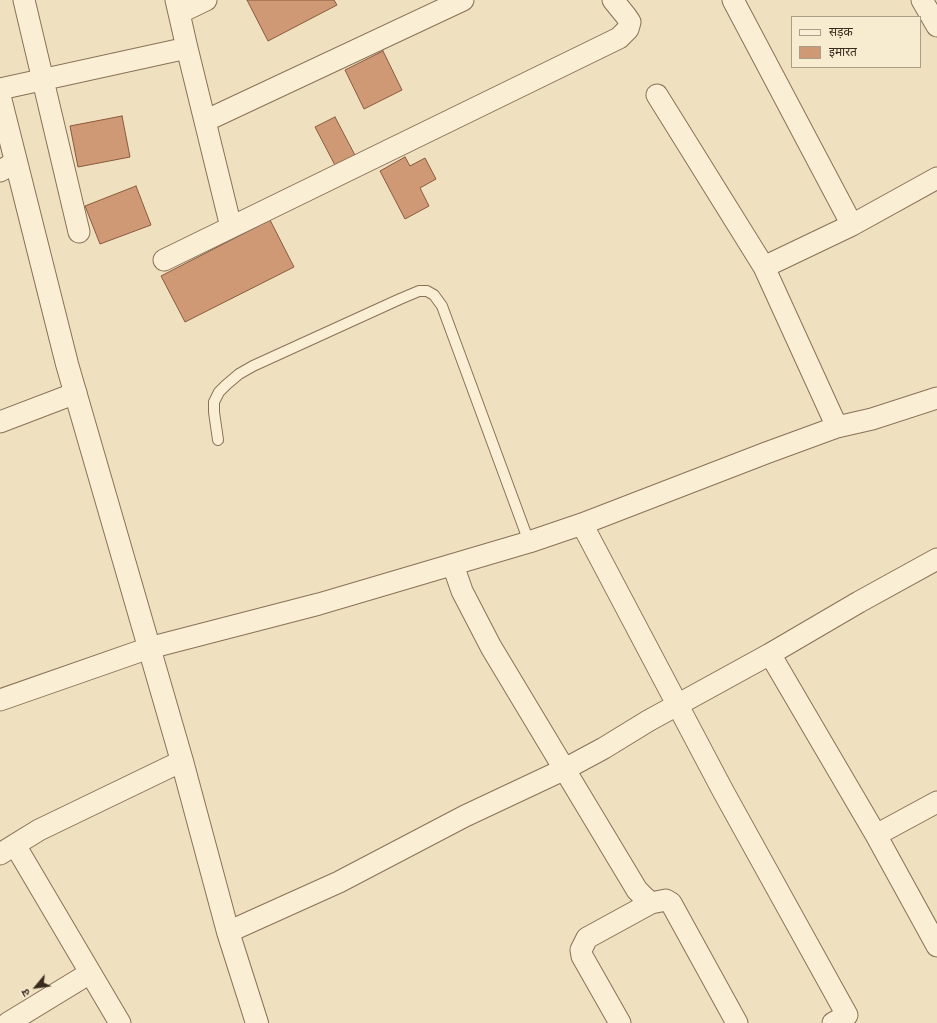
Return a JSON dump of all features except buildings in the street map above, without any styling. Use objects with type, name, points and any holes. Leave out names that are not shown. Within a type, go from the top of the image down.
[{"type":"street","points":[[24,0],[79,232]]},
{"type":"street","points":[[206,0],[178,7],[204,121],[231,227]]},
{"type":"street","points":[[204,121],[463,0]]},
{"type":"street","points":[[164,260],[619,38],[628,29],[630,22],[613,0]]},
{"type":"street","points":[[733,0],[852,225]]},
{"type":"street","points":[[922,0],[937,26]]},
{"type":"street","points":[[0,89],[187,48]]},
{"type":"street","points":[[657,95],[764,267],[837,427]]},
{"type":"street","points":[[0,98],[8,166],[76,393],[182,760],[228,932],[257,1023]]},
{"type":"street","points":[[764,267],[852,225],[937,178]]},
{"type":"street","points":[[0,422],[76,393]]},
{"type":"street","points":[[0,700],[149,648],[319,604],[529,542],[582,524],[837,427],[872,419],[937,398]]},
{"type":"street","points":[[582,524],[844,1020]]},
{"type":"street","points":[[228,932],[339,882],[465,816],[565,769],[604,748],[725,677],[770,654],[937,559]]},
{"type":"street","points":[[453,565],[462,591],[491,647],[637,890],[651,903]]},
{"type":"street","points":[[770,654],[876,835],[937,946]]},
{"type":"street","points":[[120,1023],[90,973],[7,849],[39,830],[182,760]]},
{"type":"street","points":[[876,835],[937,802]]},
{"type":"street","points":[[620,1023],[582,956],[581,950],[587,938],[651,903],[666,900],[671,903],[737,1023]]},
{"type":"street","points":[[8,1023],[90,973]]},
{"type":"lane","points":[[218,440],[214,402],[219,392],[239,374],[253,366],[394,302],[419,292],[427,291],[434,295],[442,306],[529,542]]}]
